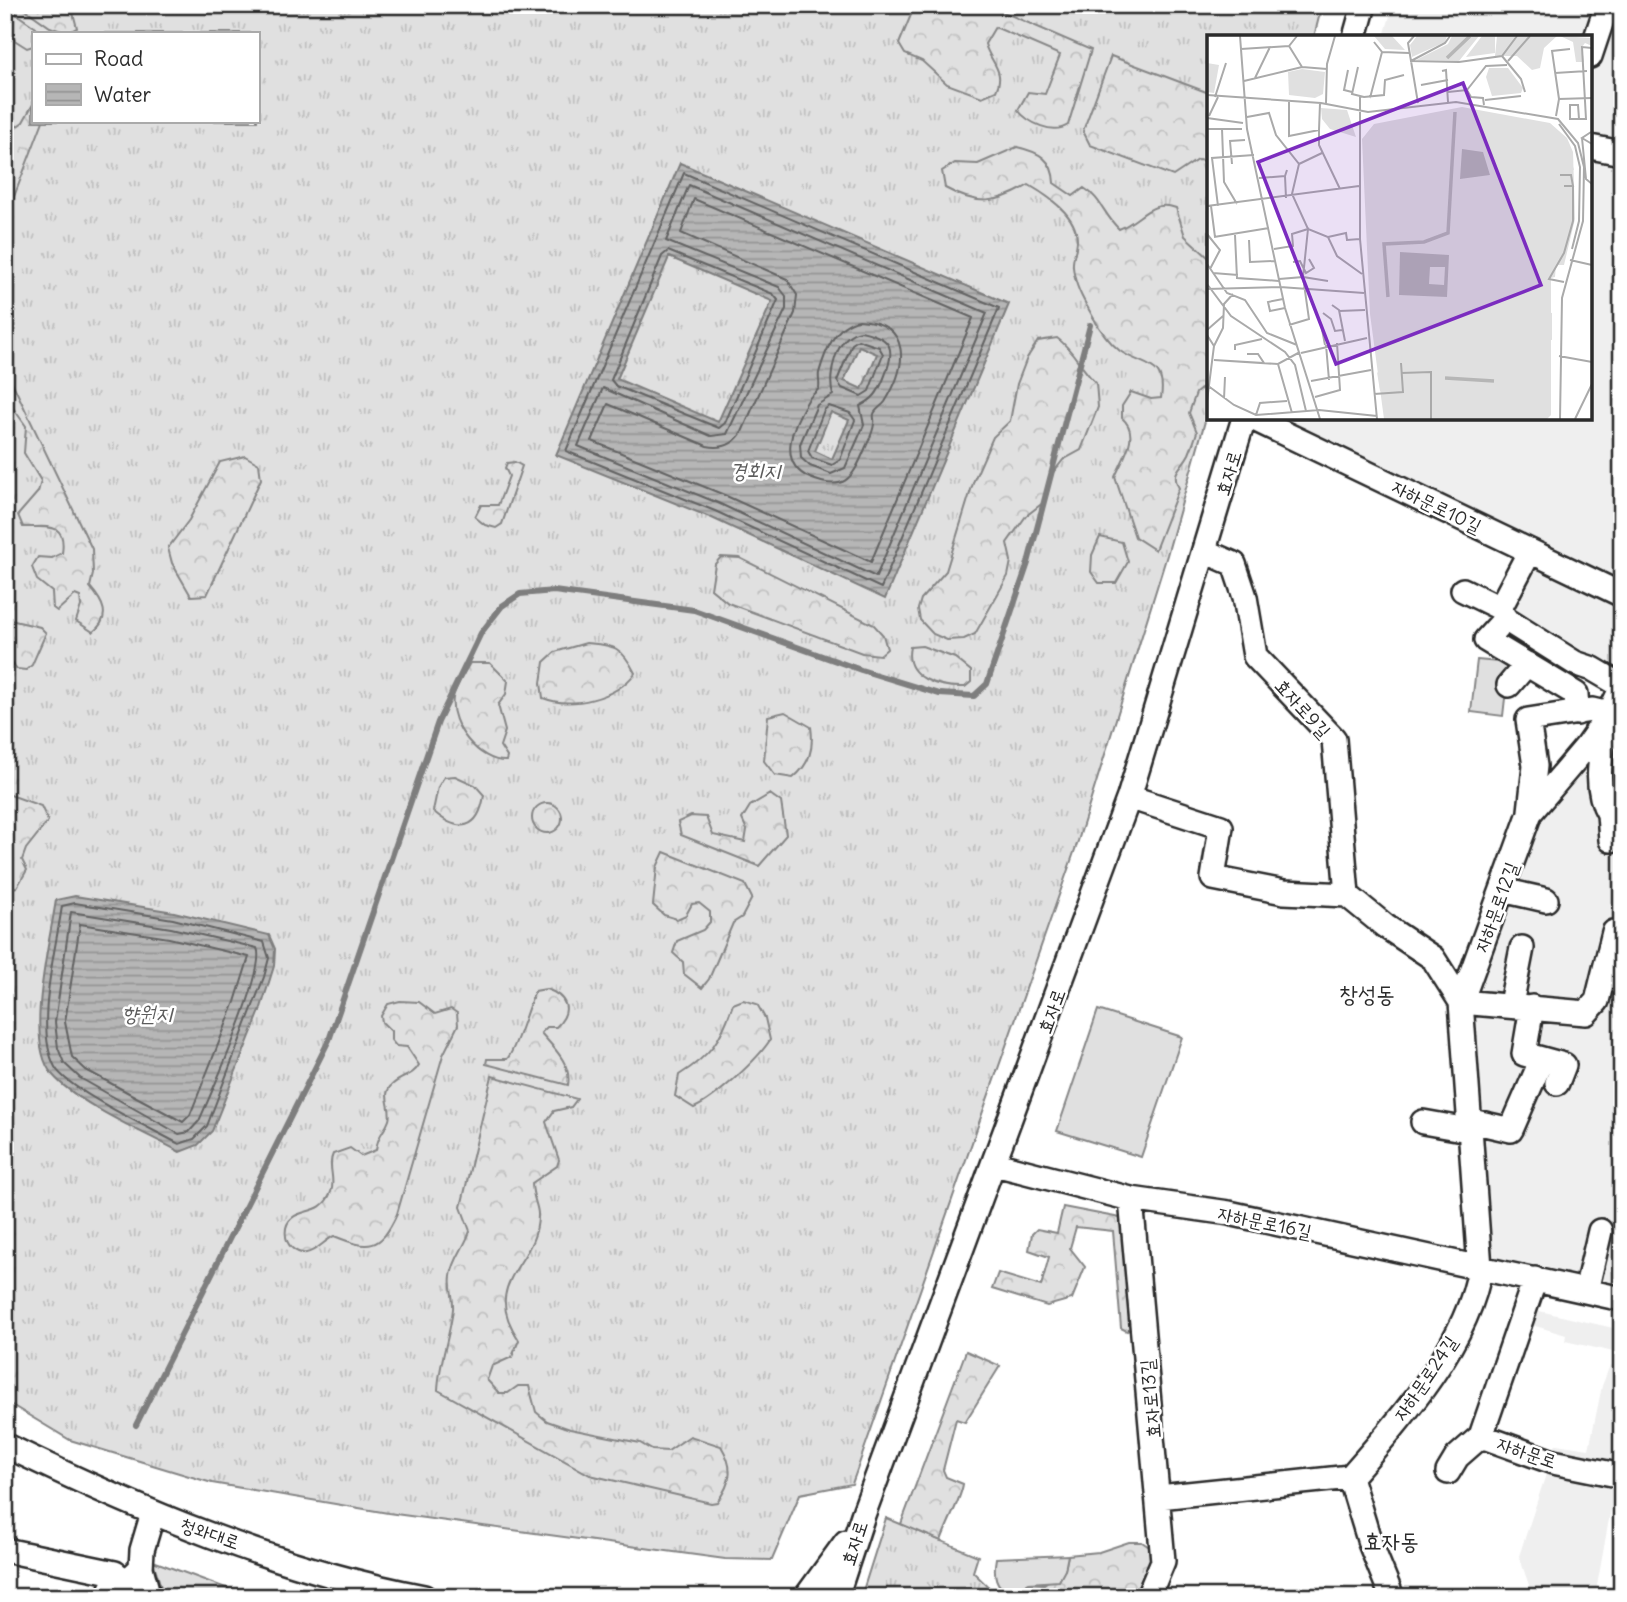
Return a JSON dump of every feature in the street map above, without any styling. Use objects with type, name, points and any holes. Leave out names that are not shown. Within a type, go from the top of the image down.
[{"type":"street","points":[[1356,35],[1364,5]]},
{"type":"street","points":[[1592,50],[1607,5]]},
{"type":"street","points":[[1592,147],[1622,153]]},
{"type":"street","name":"효자로","points":[[836,1597],[863,1515],[1129,797],[1243,420]]},
{"type":"street","name":"자하문로10길","points":[[1256,420],[1622,595]]},
{"type":"street","name":"효자로9길","points":[[1204,551],[1234,564],[1245,597],[1255,656],[1334,739],[1347,895]]},
{"type":"street","points":[[1530,551],[1502,614],[1486,640],[1576,694],[1577,713]]},
{"type":"street","name":"자하문로12길","points":[[1463,590],[1575,663],[1593,669],[1622,686],[1609,714],[1586,747],[1530,813]]},
{"type":"street","points":[[1509,685],[1527,664]]},
{"type":"street","name":"자하문로12길","points":[[1461,1002],[1530,813],[1535,766],[1528,720],[1592,710],[1609,714]]},
{"type":"street","name":"자하문로12길","points":[[1609,714],[1598,779],[1602,803],[1616,815],[1611,840]]},
{"type":"street","points":[[1129,797],[1220,828],[1213,878],[1284,892],[1347,895],[1385,926],[1433,958],[1461,1002],[1480,1268]]},
{"type":"street","points":[[1502,890],[1546,900]]},
{"type":"street","points":[[1461,1002],[1586,1013],[1597,1001],[1614,932],[1622,933]]},
{"type":"street","points":[[1522,948],[1524,1054],[1564,1065],[1558,1083]]},
{"type":"street","points":[[1423,1122],[1511,1130],[1542,1059]]},
{"type":"street","name":"자하문로16길","points":[[995,1164],[1131,1199],[1229,1213],[1622,1299]]},
{"type":"street","name":"효자로13길","points":[[1131,1199],[1163,1561],[1148,1597]]},
{"type":"street","points":[[1586,1291],[1600,1231]]},
{"type":"street","name":"자하문로24길","points":[[1350,1476],[1382,1440],[1451,1346],[1477,1289],[1480,1268]]},
{"type":"street","points":[[1481,1436],[1535,1279]]},
{"type":"street","name":"자하문로","points":[[1448,1472],[1457,1457],[1481,1436],[1553,1462],[1622,1476]]},
{"type":"street","name":"청와대로","points":[[5,1445],[104,1493],[153,1513],[364,1591],[424,1597]]},
{"type":"street","points":[[1159,1497],[1350,1476],[1370,1543],[1392,1597]]},
{"type":"street","points":[[125,1582],[142,1550],[153,1513]]},
{"type":"street","points":[[806,1597],[825,1574],[863,1515]]},
{"type":"street","points":[[852,1597],[863,1515]]},
{"type":"street","points":[[5,1550],[115,1573],[149,1597]]},
{"type":"shaded area","points":[[1393,5],[1622,5],[1622,152],[1592,145],[1592,35],[1385,35]]},
{"type":"shaded area","points":[[1592,148],[1622,154],[1622,590],[1277,420],[1592,420]]},
{"type":"shaded area","points":[[1525,560],[1622,608],[1622,686],[1505,619]]},
{"type":"shaded area","points":[[1622,690],[1622,930],[1601,926],[1582,1003],[1467,994],[1538,817]]},
{"type":"shaded area","points":[[1622,946],[1622,1295],[1487,1262],[1471,1021],[1481,1010],[1588,1025]]},
{"type":"shaded area","points":[[1535,1310],[1622,1330],[1622,1354],[1565,1341],[1566,1335],[1532,1325]]},
{"type":"shaded area","points":[[1622,1359],[1622,1447],[1595,1597],[1533,1597],[1519,1556],[1556,1444],[1589,1449],[1602,1386],[1610,1365],[1620,1367]]},
{"type":"green space","points":[[5,5],[1322,5],[1314,35],[1207,35],[1207,414],[1167,555],[1078,841],[852,1484],[800,1494],[772,1560],[725,1559],[388,1513],[212,1483],[70,1440],[5,1401]]},
{"type":"green space","points":[[19,5],[71,5],[77,28],[64,32],[50,27]]},
{"type":"green space","points":[[915,5],[987,5],[1091,50],[1068,125],[1055,129],[1041,126],[1018,110],[1028,92],[1045,94],[1060,55],[995,27],[985,44],[998,72],[999,84],[996,91],[982,97],[947,84],[922,61],[905,54],[899,44]]},
{"type":"green space","points":[[5,6],[38,32],[32,32],[32,46],[27,48],[5,34]]},
{"type":"green space","points":[[1111,56],[1207,92],[1207,161],[1197,160],[1173,176],[1090,145],[1083,131]]},
{"type":"green space","points":[[32,106],[32,122],[43,122],[5,220],[5,173],[9,168],[5,135],[23,122]]},
{"type":"green space","points":[[1017,147],[1032,151],[1048,162],[1054,183],[1073,196],[1084,188],[1090,192],[1119,229],[1153,208],[1176,208],[1185,236],[1207,256],[1207,384],[1196,393],[1189,413],[1197,432],[1189,454],[1176,473],[1179,488],[1155,550],[1135,537],[1115,477],[1130,439],[1130,431],[1122,418],[1122,406],[1131,392],[1151,399],[1161,398],[1160,377],[1151,367],[1120,351],[1108,340],[1096,322],[1080,294],[1074,274],[1076,231],[1060,207],[1029,185],[1007,196],[987,200],[968,198],[945,188],[942,171],[955,163],[978,164]]},
{"type":"green space","points":[[1057,338],[1096,383],[1098,407],[1081,450],[1063,460],[1052,474],[1044,502],[1026,516],[1007,543],[1011,561],[1008,576],[975,634],[964,639],[947,640],[933,634],[920,620],[918,609],[921,599],[946,571],[974,480],[993,437],[1010,421],[1017,384],[1027,358],[1038,341]]},
{"type":"green space","points":[[5,378],[11,380],[92,549],[93,574],[90,587],[104,610],[102,621],[93,632],[76,621],[81,606],[80,597],[75,595],[57,611],[53,608],[52,592],[37,580],[32,567],[38,557],[52,558],[62,553],[63,542],[61,535],[53,528],[23,527],[18,515],[38,492],[41,481],[24,453],[26,426],[5,397]]},
{"type":"green space","points":[[245,456],[259,464],[261,479],[207,595],[191,596],[172,563],[168,548],[189,520],[220,462]]},
{"type":"green space","points":[[515,462],[522,466],[502,524],[496,528],[485,525],[475,517],[481,505],[498,505],[509,476],[505,468],[507,463]]},
{"type":"green space","points":[[1100,537],[1122,542],[1128,562],[1116,583],[1099,583],[1091,572],[1092,555]]},
{"type":"green space","points":[[721,557],[740,558],[874,625],[883,635],[887,649],[880,655],[862,653],[728,603],[711,589],[715,564]]},
{"type":"green space","points":[[10,620],[40,627],[46,633],[32,665],[26,670],[17,669],[5,655],[5,628]]},
{"type":"green space","points":[[586,643],[616,649],[626,658],[635,673],[617,689],[592,699],[567,702],[543,698],[541,683],[544,662],[555,652]]},
{"type":"green space","points":[[922,646],[955,658],[971,671],[971,682],[965,687],[944,686],[917,674],[909,658],[910,647]]},
{"type":"green space","points":[[1477,660],[1509,663],[1503,716],[1471,712]]},
{"type":"green space","points":[[470,663],[490,663],[508,681],[506,694],[498,705],[505,731],[500,746],[507,757],[506,761],[496,760],[476,749],[456,719],[453,708],[454,694]]},
{"type":"green space","points":[[785,712],[811,727],[810,755],[793,778],[775,775],[764,761],[768,716]]},
{"type":"green space","points":[[455,776],[475,785],[484,795],[478,816],[466,825],[451,823],[433,811],[438,787],[444,777]]},
{"type":"green space","points":[[5,793],[41,806],[48,821],[26,849],[22,860],[27,870],[17,887],[5,889]]},
{"type":"green space","points":[[770,794],[781,802],[786,835],[759,866],[681,835],[678,822],[691,816],[706,817],[713,835],[745,842],[747,830],[742,819],[750,806]]},
{"type":"green space","points":[[547,803],[558,807],[562,818],[558,829],[547,833],[536,829],[532,818],[536,807]]},
{"type":"green space","points":[[664,852],[745,884],[752,898],[742,917],[733,923],[709,979],[702,988],[684,974],[683,962],[673,953],[677,941],[703,930],[710,922],[710,912],[699,903],[692,904],[686,915],[677,919],[664,915],[653,905],[657,867]]},
{"type":"green space","points":[[546,989],[559,996],[565,1005],[565,1015],[556,1027],[547,1027],[541,1033],[564,1063],[568,1085],[486,1064],[487,1059],[507,1059],[535,991]]},
{"type":"green space","points":[[743,1000],[757,1004],[765,1018],[770,1040],[735,1078],[694,1108],[675,1096],[679,1075],[714,1046],[733,1004]]},
{"type":"green space","points":[[400,1001],[419,1002],[435,1014],[451,1009],[457,1013],[458,1025],[443,1055],[397,1214],[385,1235],[372,1244],[356,1244],[334,1236],[310,1252],[298,1252],[289,1245],[286,1237],[289,1221],[297,1215],[318,1208],[327,1199],[333,1182],[333,1154],[350,1148],[361,1156],[376,1150],[378,1140],[389,1120],[389,1088],[419,1065],[407,1047],[396,1046],[391,1040],[391,1031],[382,1022],[381,1016],[388,1004]]},
{"type":"green space","points":[[1098,1010],[1182,1037],[1141,1157],[1057,1131]]},
{"type":"green space","points":[[492,1076],[577,1099],[571,1107],[554,1111],[546,1122],[559,1160],[557,1166],[532,1183],[538,1214],[536,1232],[507,1287],[505,1302],[508,1319],[519,1340],[512,1357],[492,1366],[487,1380],[499,1393],[508,1393],[518,1386],[529,1386],[536,1412],[547,1421],[570,1429],[640,1443],[652,1450],[668,1451],[690,1436],[721,1446],[730,1474],[726,1488],[717,1502],[711,1503],[590,1475],[438,1390],[453,1309],[452,1270],[470,1231],[461,1207]]},
{"type":"green space","points":[[1063,1207],[1120,1218],[1124,1223],[1134,1327],[1127,1331],[1121,1328],[1113,1231],[1076,1227],[1070,1248],[1085,1267],[1072,1299],[1047,1306],[992,1289],[998,1273],[1041,1286],[1049,1257],[1029,1250],[1032,1234],[1037,1229],[1057,1233]]},
{"type":"green space","points":[[966,1351],[1000,1366],[965,1422],[956,1419],[943,1470],[946,1477],[963,1484],[941,1541],[901,1524]]},
{"type":"green space","points":[[886,1518],[978,1556],[973,1572],[999,1597],[861,1597]]},
{"type":"green space","points":[[1129,1542],[1142,1542],[1152,1549],[1155,1563],[1146,1597],[1098,1597],[1089,1592],[1072,1597],[1010,1594],[1029,1583],[1044,1584],[1065,1570],[1068,1555],[1099,1552]]},
{"type":"green space","points":[[1068,1555],[1059,1581],[1029,1583],[1010,1594],[1001,1588],[996,1579],[996,1558]]},
{"type":"green space","points":[[153,1561],[250,1597],[164,1597]]},
{"type":"water","name":"경회지","points":[[680,163],[1009,304],[885,599],[712,518],[556,455]],"holes":[[[669,257],[772,301],[718,422],[617,379]],[[859,346],[877,354],[862,389],[844,381]],[[831,412],[849,420],[832,459],[815,451]]]},
{"type":"water","name":"향원지","points":[[75,896],[174,912],[269,935],[275,949],[274,966],[260,1011],[212,1131],[198,1145],[180,1152],[112,1117],[63,1085],[52,1074],[44,1059],[39,1016],[56,900]]},
{"type":"waterway","points":[[136,1425],[329,1040],[438,722],[481,633],[502,606],[520,594],[554,591],[694,610],[861,670],[939,694],[974,696],[987,684],[1028,563],[1090,325]]},
{"type":"district","name":"창성동","points":[[1367,994]]},
{"type":"district","name":"효자동","points":[[1391,1541]]}]
